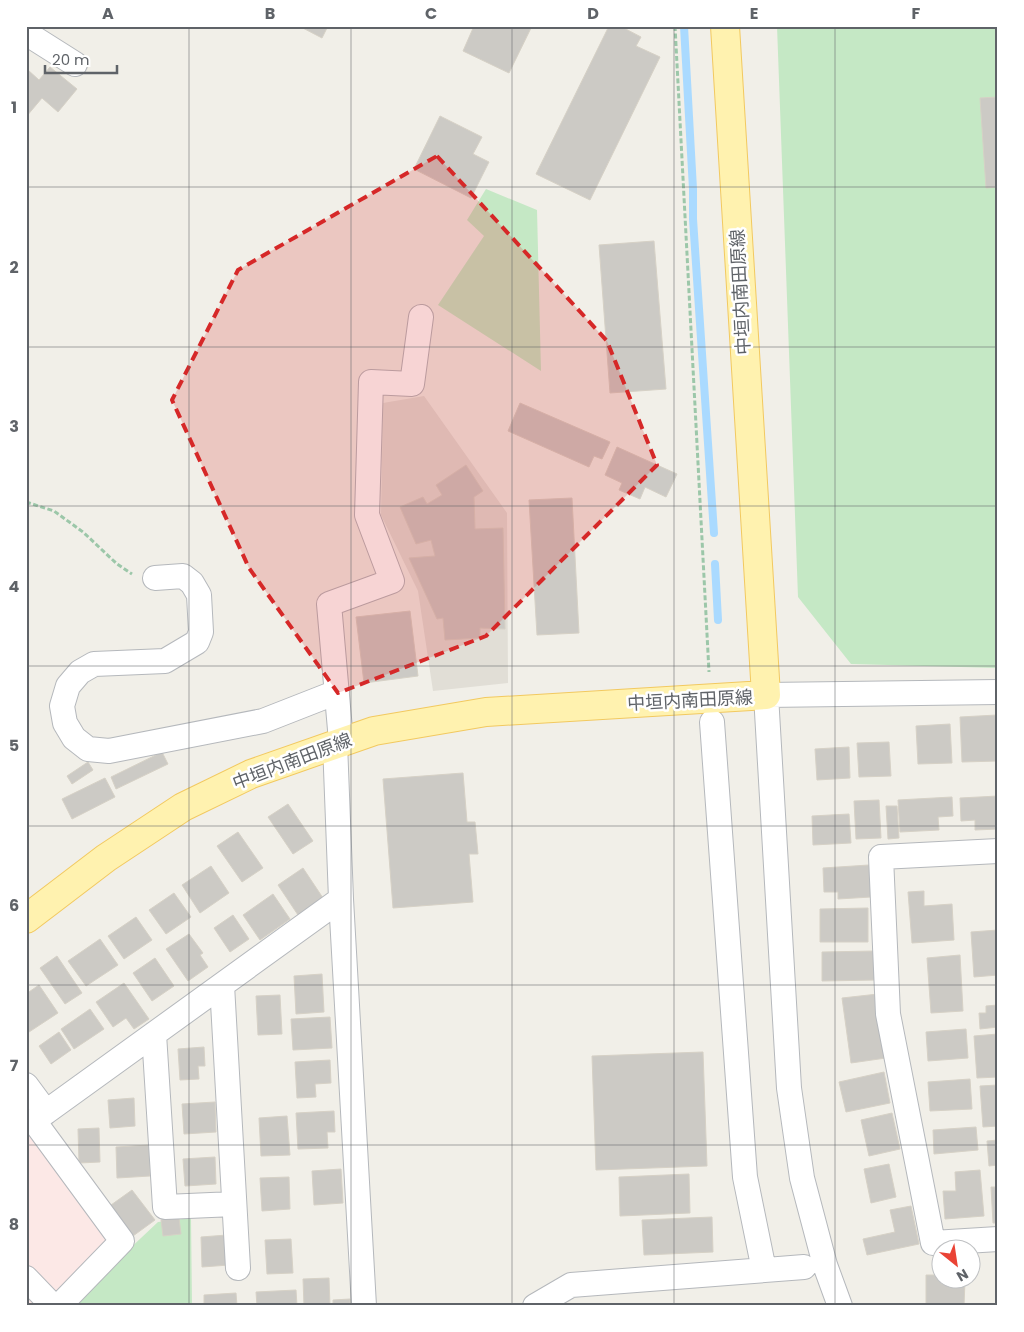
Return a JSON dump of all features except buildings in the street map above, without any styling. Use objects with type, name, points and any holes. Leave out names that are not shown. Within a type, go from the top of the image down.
[{"type":"main road","name":"中垣内南田原線","points":[[26,919],[106,858],[183,807],[251,774],[374,731],[486,712],[766,695],[725,26]]},
{"type":"street","points":[[26,33],[75,64]]},
{"type":"street","points":[[364,1306],[341,899],[337,692],[329,604],[392,580],[367,515],[370,382],[412,384],[422,316]]},
{"type":"street","points":[[155,578],[183,576],[192,583],[199,595],[201,632],[197,642],[165,661],[94,664],[80,672],[68,686],[62,706],[65,723],[74,738],[88,748],[109,751],[263,721],[337,692]]},
{"type":"street","points":[[840,1306],[825,1266],[802,1178],[789,1088],[766,695],[998,692]]},
{"type":"street","points":[[712,722],[745,1177],[764,1270]]},
{"type":"street","points":[[998,851],[881,858],[888,1014],[933,1243],[998,1238]]},
{"type":"street","points":[[59,1306],[122,1241],[34,1122],[341,899]]},
{"type":"street","points":[[222,985],[238,1268]]},
{"type":"street","points":[[154,1034],[165,1207],[234,1204]]},
{"type":"street","points":[[26,1085],[46,1112]]},
{"type":"street","points":[[535,1306],[571,1286],[804,1267]]},
{"type":"street","points":[[26,1278],[53,1306]]},
{"type":"path","points":[[675,26],[709,677]]},
{"type":"path","points":[[26,502],[54,510],[83,532],[117,564],[134,574],[155,578]]},
{"type":"highlighted area","points":[[437,156],[607,341],[657,465],[486,636],[338,693],[249,568],[172,400],[238,270]]},
{"type":"shaded area","points":[[424,396],[507,513],[508,683],[433,691],[418,591],[381,515],[383,403]]},
{"type":"shaded area","points":[[26,1131],[107,1240],[49,1306],[26,1306]]},
{"type":"green space","points":[[777,26],[998,26],[998,668],[851,664],[798,597]]},
{"type":"green space","points":[[486,189],[537,210],[541,371],[438,305],[484,236],[467,220]]},
{"type":"green space","points":[[191,1218],[192,1306],[79,1306],[74,1301],[158,1222]]},
{"type":"waterway","points":[[684,26],[693,219],[714,533]]},
{"type":"waterway","points":[[715,564],[718,620]]}]
